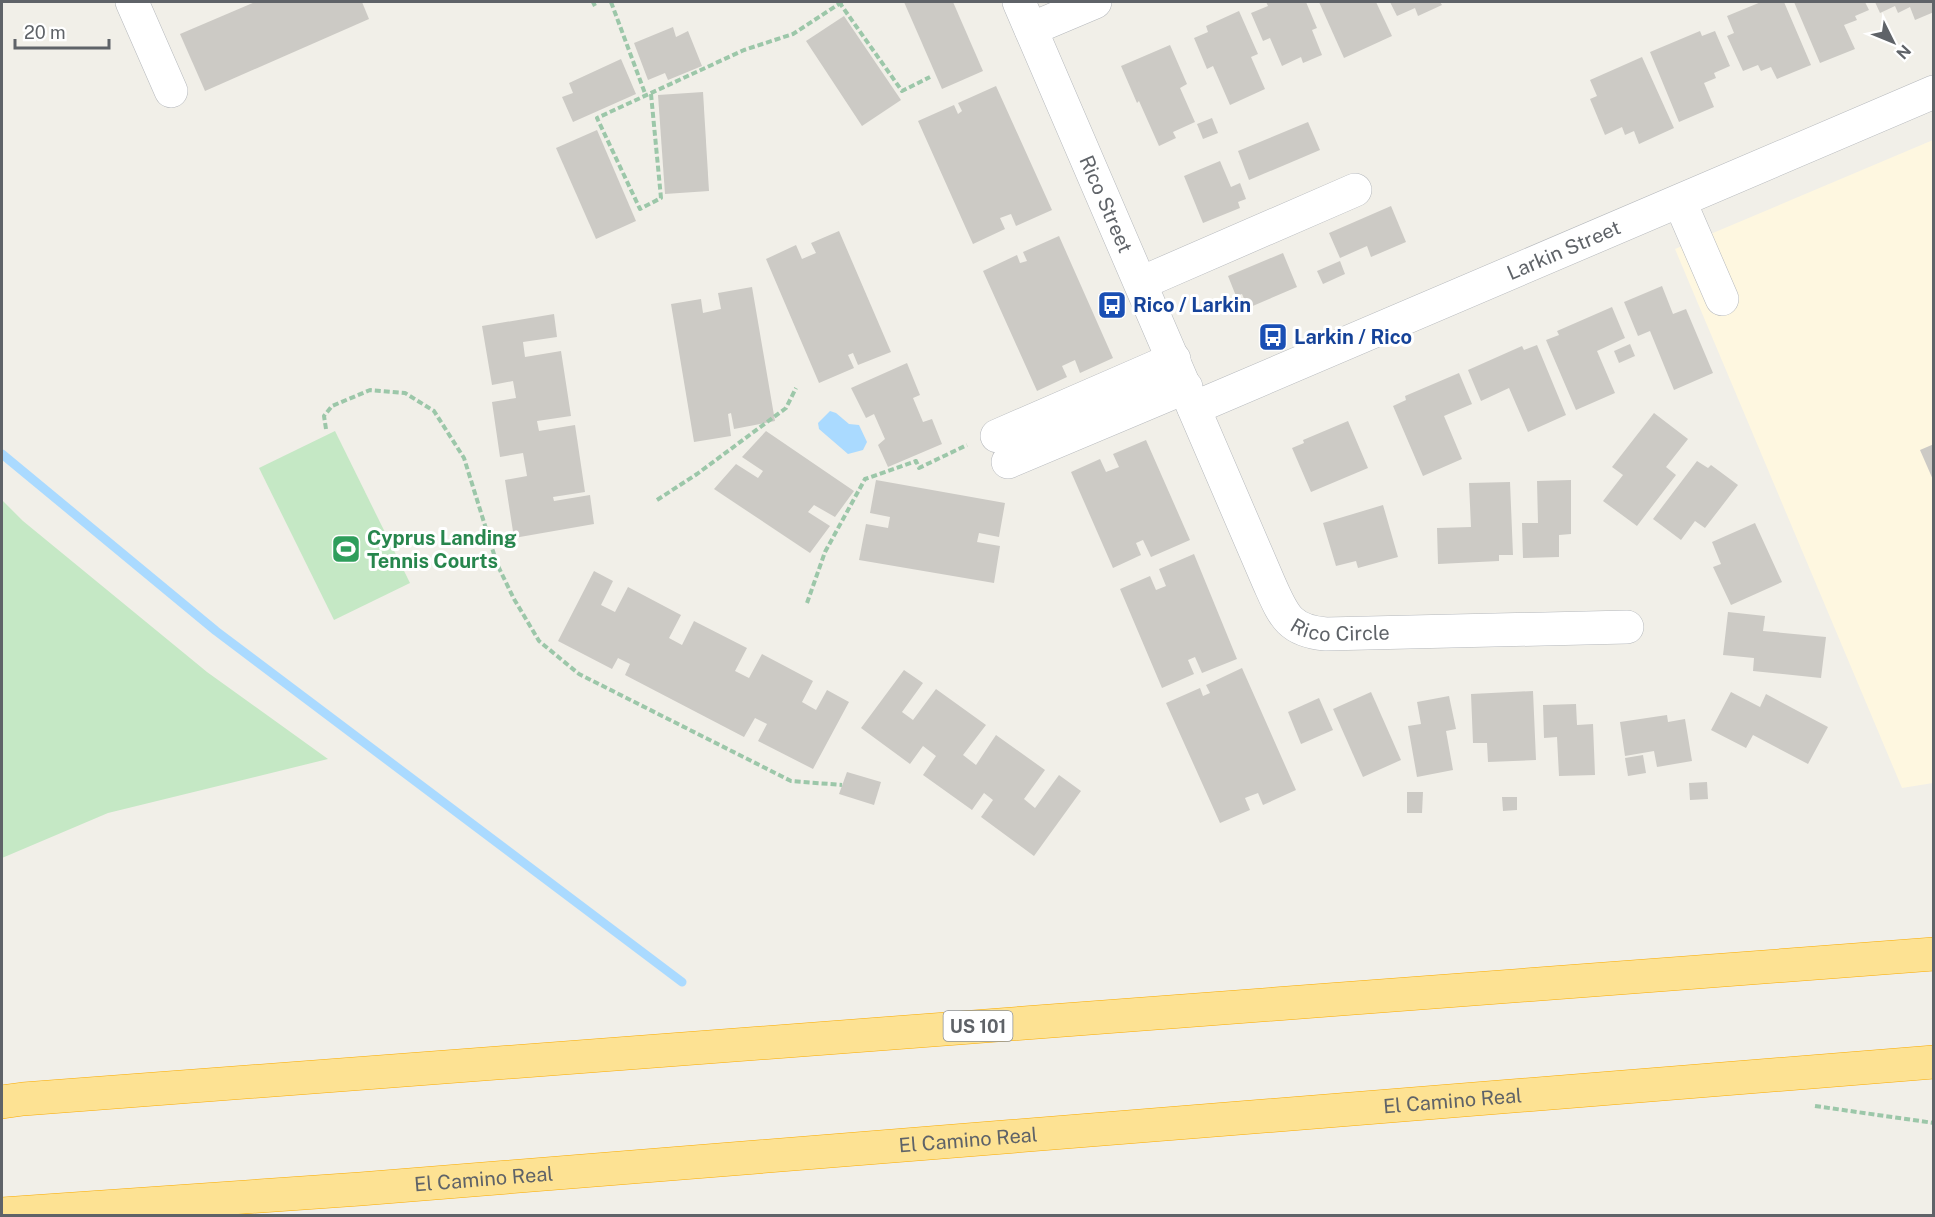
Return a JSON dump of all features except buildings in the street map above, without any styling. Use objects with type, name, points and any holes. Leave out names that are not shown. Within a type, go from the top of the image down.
[{"type":"highway","name":"US 101","points":[[9,1100],[1934,954]]},
{"type":"highway","name":"El Camino Real","points":[[2,1214],[360,1190],[1934,1062]]},
{"type":"highway","points":[[236,1215],[360,1190]]},
{"type":"street","points":[[132,2],[171,91]]},
{"type":"street","points":[[1025,15],[1095,2]]},
{"type":"street","name":"Rico Street","points":[[1025,15],[1185,385]]},
{"type":"street","name":"Larkin Street","points":[[993,446],[1185,385],[1680,202],[1934,92]]},
{"type":"street","points":[[1141,283],[1355,190]]},
{"type":"street","points":[[1680,202],[1722,299]]},
{"type":"street","name":"Rico Circle","points":[[1185,385],[1278,604],[1286,617],[1303,630],[1326,634],[1627,627]]},
{"type":"path","points":[[611,2],[648,95],[661,198],[640,209],[597,118],[648,95],[744,50],[793,34],[840,2],[902,91],[930,76]]},
{"type":"path","points":[[657,500],[697,474],[786,408],[796,388]]},
{"type":"path","points":[[326,429],[324,416],[332,406],[370,390],[405,393],[434,411],[464,458],[498,564],[514,599],[540,641],[579,674],[791,781],[842,785]]},
{"type":"path","points":[[807,603],[825,552],[865,478],[916,461],[919,468],[993,446]]},
{"type":"path","points":[[1789,1074],[1792,1103],[1884,1118],[1934,1123]]},
{"type":"shaded area","points":[[1933,140],[1933,783],[1902,788],[1675,249]]},
{"type":"green space","name":"Cyprus Landing Tennis Courts","points":[[335,431],[410,583],[334,620],[259,468]]},
{"type":"green space","points":[[2,500],[23,521],[207,672],[328,759],[108,813],[2,858]]},
{"type":"water","points":[[830,411],[849,424],[859,425],[867,442],[863,450],[848,454],[819,429],[818,423]]},
{"type":"waterway","points":[[2,454],[216,631],[682,982]]},
{"type":"place","name":"Rico / Larkin","points":[[1112,305]]},
{"type":"place","name":"Larkin / Rico","points":[[1273,337]]},
{"type":"place","name":"Cyprus Landing Tennis Courts","points":[[346,549]]}]
